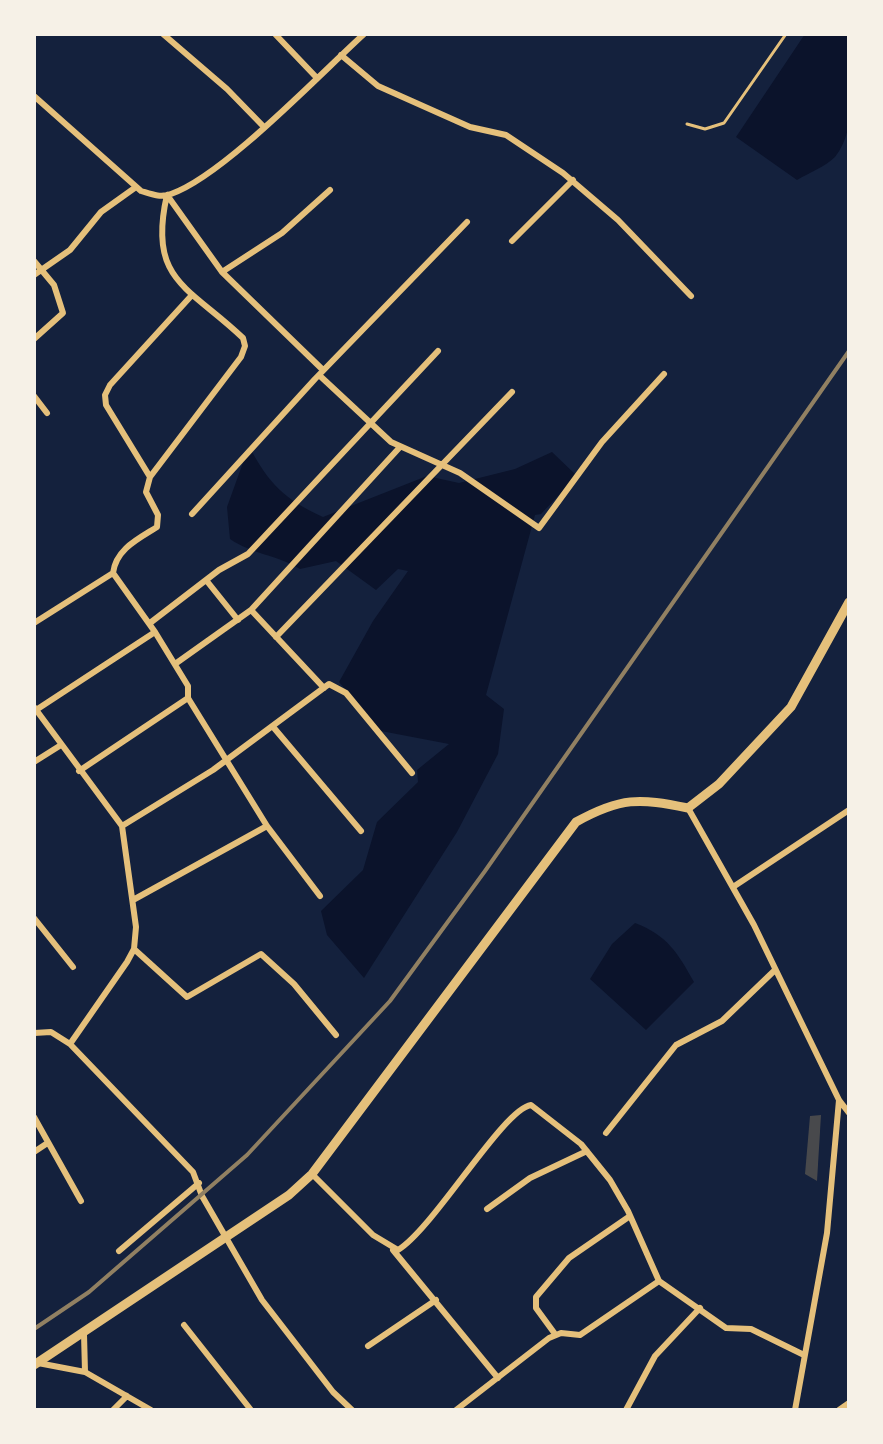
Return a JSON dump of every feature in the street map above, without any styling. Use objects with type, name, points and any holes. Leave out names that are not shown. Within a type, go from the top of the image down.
[{"type":"main road","points":[[36,1364],[289,1195],[312,1174],[385,1071],[576,822],[597,811],[646,799],[688,808],[719,784],[791,707],[849,602]]},
{"type":"street","points":[[163,34],[227,89],[263,126]]},
{"type":"street","points":[[275,34],[316,77]]},
{"type":"street","points":[[34,96],[136,187],[155,196],[167,195],[188,187],[221,163],[364,34]]},
{"type":"street","points":[[341,55],[378,86],[470,127],[506,135],[573,180],[618,220],[691,296]]},
{"type":"street","points":[[512,241],[573,180]]},
{"type":"street","points":[[34,275],[70,250],[101,212],[136,187]]},
{"type":"street","points":[[222,272],[282,233],[330,190]]},
{"type":"street","points":[[167,195],[222,272],[368,422],[400,447],[460,473],[539,528],[602,442],[664,374]]},
{"type":"street","points":[[34,623],[113,573],[121,552],[157,527],[159,520],[146,492],[150,477],[241,357],[245,346],[226,322],[192,295],[169,269],[164,257],[162,216],[167,195]]},
{"type":"street","points":[[192,514],[321,372],[467,222]]},
{"type":"street","points":[[34,261],[54,285],[63,313],[34,339]]},
{"type":"street","points":[[150,477],[106,405],[105,395],[110,385],[192,295]]},
{"type":"street","points":[[150,623],[206,580],[248,554],[325,474],[368,422],[438,351]]},
{"type":"street","points":[[276,637],[512,392]]},
{"type":"street","points":[[34,396],[47,413]]},
{"type":"street","points":[[175,664],[251,610],[400,447]]},
{"type":"street","points":[[113,573],[150,623],[175,664],[188,686],[188,698],[267,826],[320,896]]},
{"type":"street","points":[[206,580],[238,620]]},
{"type":"street","points":[[251,610],[324,688]]},
{"type":"street","points":[[70,1044],[134,949],[133,900],[122,826],[113,808],[79,771],[35,709],[155,632]]},
{"type":"street","points":[[122,826],[228,760],[324,688],[337,685],[412,773]]},
{"type":"street","points":[[79,771],[188,698]]},
{"type":"street","points":[[274,728],[361,831]]},
{"type":"street","points":[[34,762],[61,745]]},
{"type":"street","points":[[688,808],[733,887],[839,1100],[849,1113]]},
{"type":"street","points":[[733,887],[849,810]]},
{"type":"street","points":[[133,900],[267,826]]},
{"type":"street","points":[[34,918],[73,967]]},
{"type":"street","points":[[134,949],[187,997],[261,954],[294,984],[336,1035]]},
{"type":"street","points":[[606,1133],[676,1045],[722,1021],[775,970]]},
{"type":"street","points":[[34,1033],[51,1032],[70,1044],[187,1164],[262,1300],[333,1392],[352,1410]]},
{"type":"street","points":[[795,1410],[827,1233],[839,1100]]},
{"type":"street","points":[[393,1250],[403,1247],[439,1208],[524,1106],[539,1109],[587,1151],[610,1180],[659,1281],[726,1328],[751,1329],[804,1355]]},
{"type":"street","points":[[34,1117],[46,1144],[81,1201]]},
{"type":"street","points":[[34,1152],[46,1144]]},
{"type":"street","points":[[487,1209],[530,1178],[587,1151]]},
{"type":"street","points":[[312,1174],[339,1204],[393,1250],[498,1378]]},
{"type":"street","points":[[119,1251],[199,1183]]},
{"type":"street","points":[[555,1334],[536,1308],[536,1297],[569,1258],[630,1216]]},
{"type":"street","points":[[456,1410],[555,1334],[580,1335],[659,1281]]},
{"type":"street","points":[[368,1346],[436,1300]]},
{"type":"street","points":[[626,1410],[655,1356],[700,1308]]},
{"type":"street","points":[[184,1325],[251,1410]]},
{"type":"street","points":[[84,1334],[85,1372]]},
{"type":"street","points":[[36,1364],[85,1372],[151,1410]]},
{"type":"street","points":[[113,1410],[127,1396]]},
{"type":"street","points":[[839,1410],[849,1403]]},
{"type":"lane","points":[[687,124],[705,129],[724,123],[786,34]]},
{"type":"water","points":[[805,34],[849,34],[851,98],[848,130],[843,145],[835,157],[797,180],[736,137]]},
{"type":"water","points":[[249,446],[279,489],[298,504],[323,517],[427,476],[459,483],[515,469],[552,452],[577,476],[541,514],[535,515],[486,695],[504,709],[498,754],[457,832],[364,978],[327,935],[321,911],[363,870],[377,822],[418,782],[417,770],[449,744],[381,731],[339,682],[373,621],[408,571],[398,569],[376,590],[336,561],[300,569],[230,539],[227,507]]},
{"type":"water","points":[[635,923],[664,939],[683,962],[694,982],[646,1030],[590,979],[612,944]]},
{"type":"building","points":[[821,1115],[817,1181],[805,1174],[810,1116]]},
{"type":"railway","points":[[34,1329],[89,1292],[247,1155],[390,1001],[485,871],[849,351]]}]
